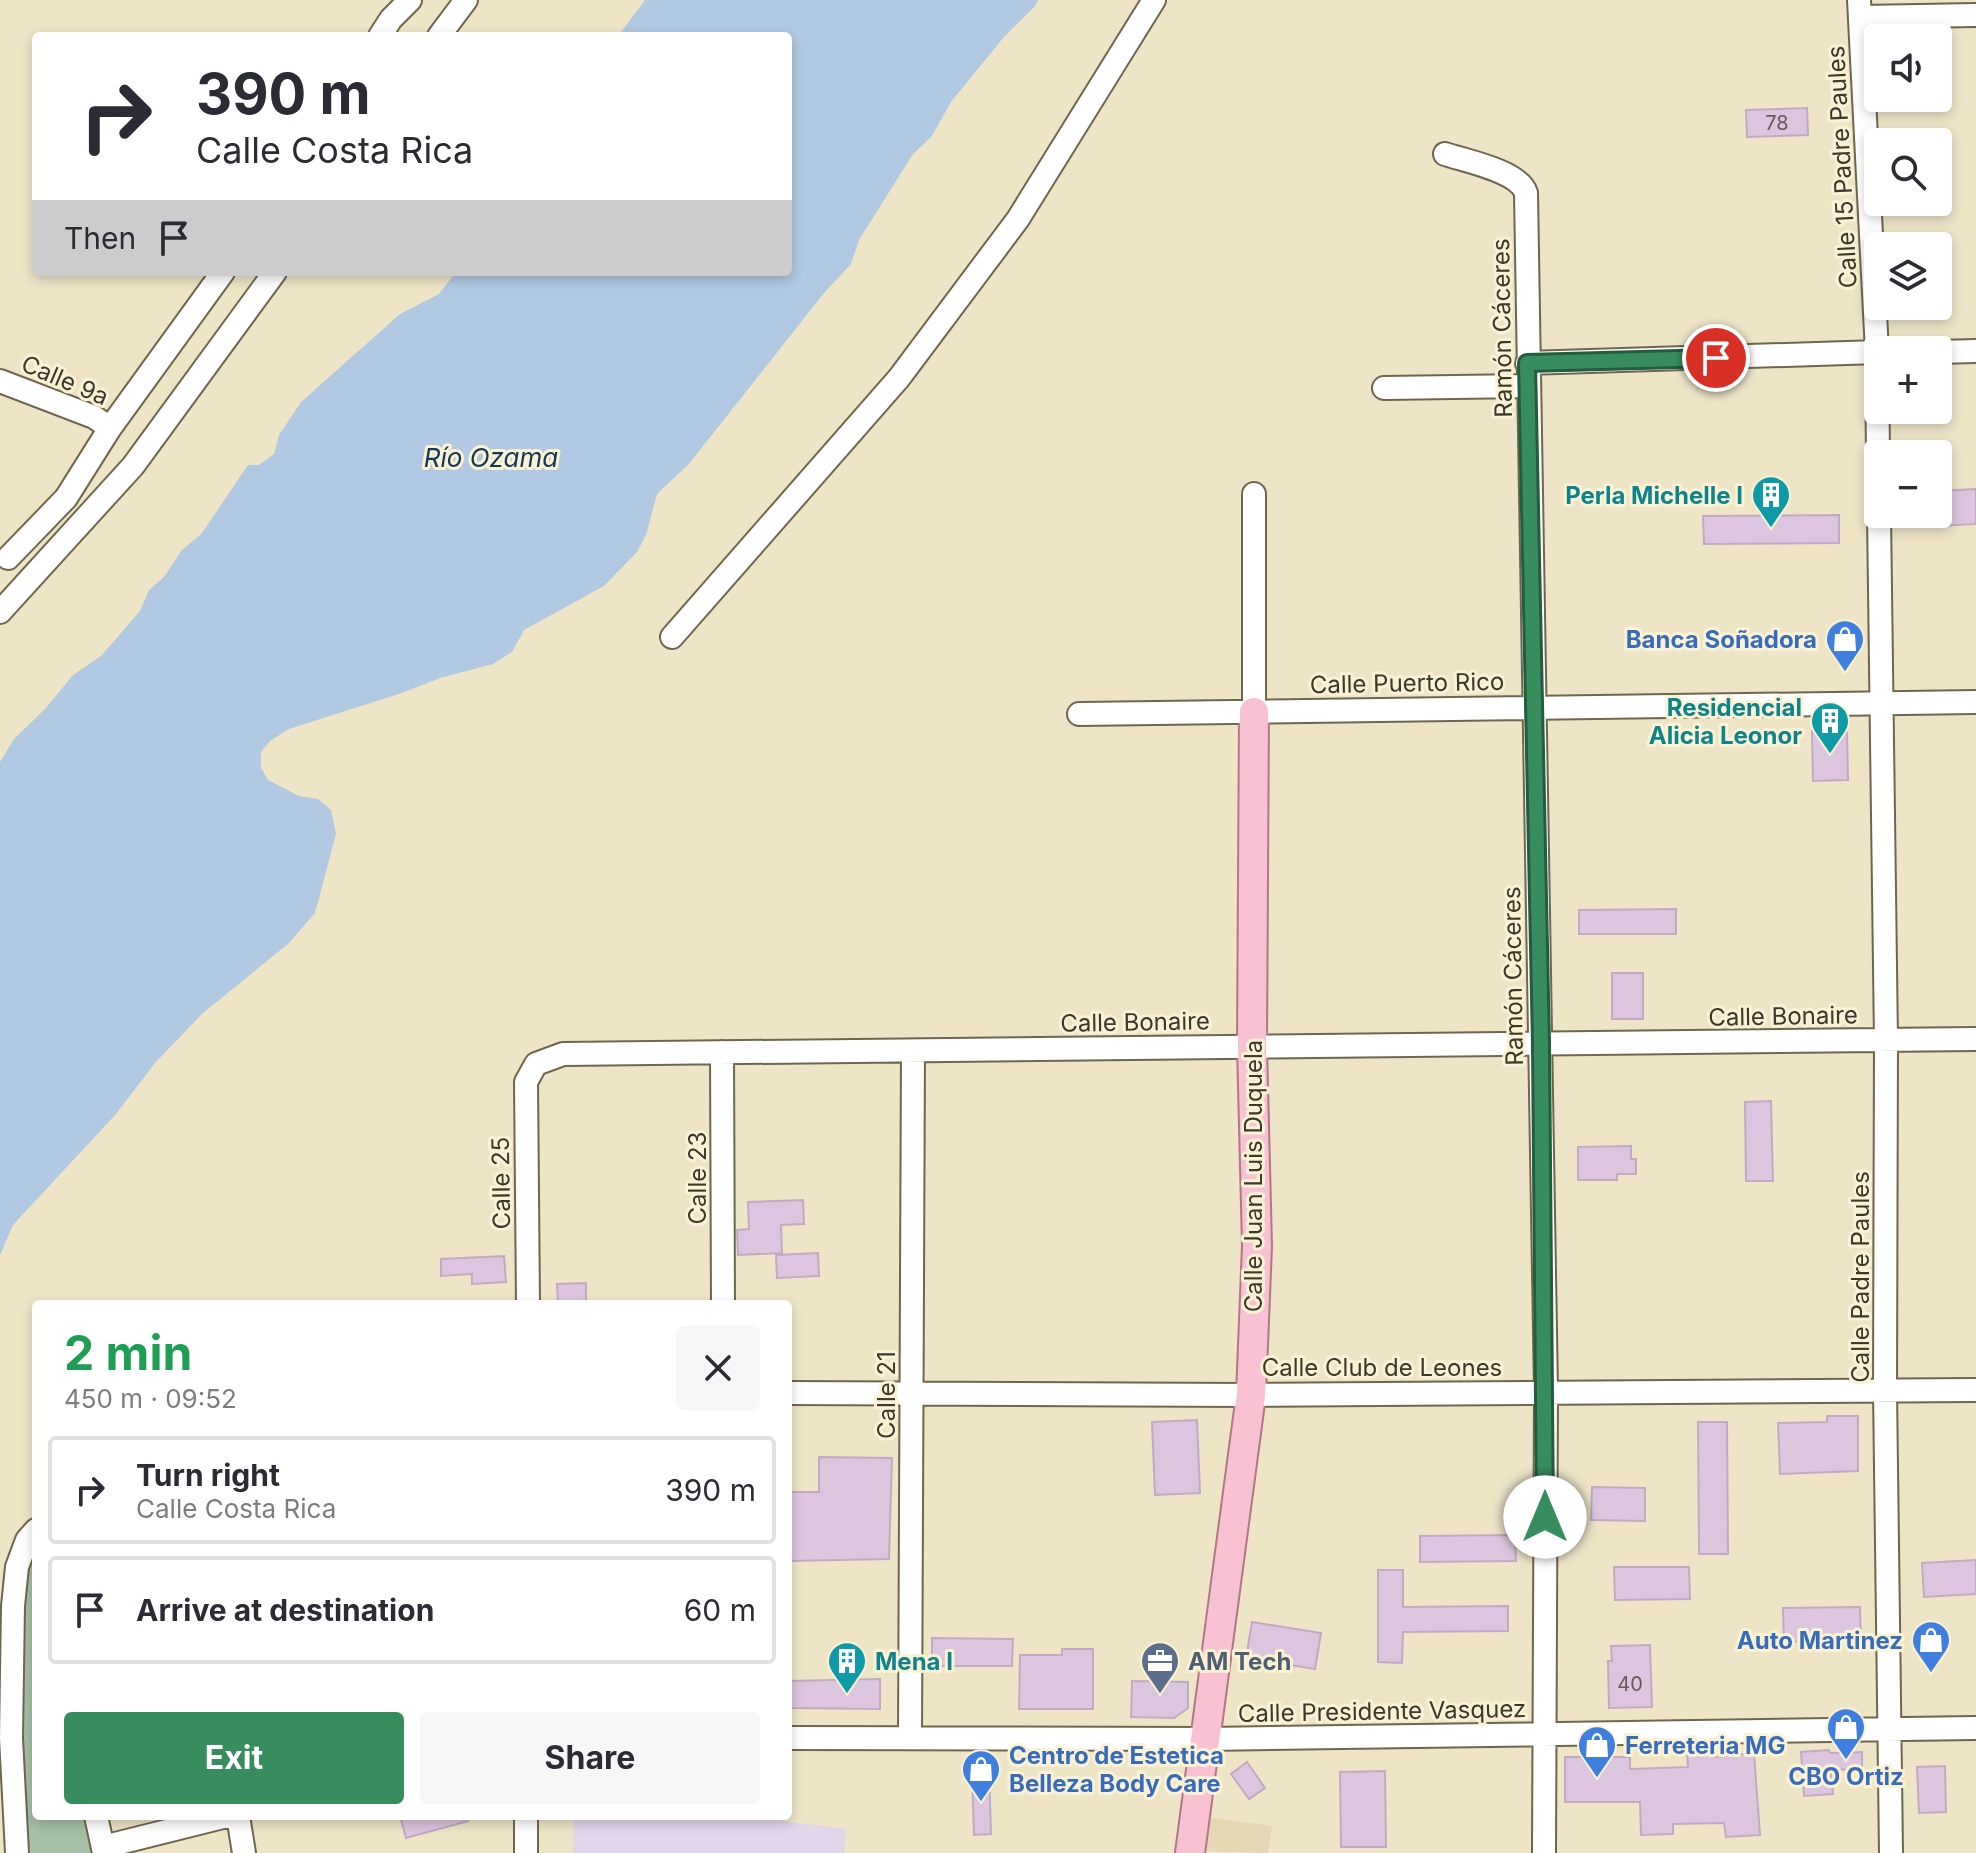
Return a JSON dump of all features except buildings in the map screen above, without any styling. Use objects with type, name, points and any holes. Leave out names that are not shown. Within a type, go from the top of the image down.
[{"type":"main road","name":"Calle Juan Luis Duquela","points":[[1190,1853],[1251,1395],[1257,1246],[1252,1046],[1254,712]]},
{"type":"street","points":[[385,18],[410,0]]},
{"type":"street","points":[[442,32],[466,0]]},
{"type":"street","points":[[672,637],[899,378],[1018,219],[1154,0]]},
{"type":"street","points":[[1860,9],[1976,15]]},
{"type":"street","name":"Calle 15 Padre Paules","points":[[1860,9],[1876,336]]},
{"type":"street","name":"Ramón Cáceres","points":[[1445,154],[1511,176],[1523,184],[1526,193],[1546,1392],[1544,1853]]},
{"type":"street","points":[[8,558],[66,498],[110,428],[220,276]]},
{"type":"street","points":[[0,612],[133,466],[272,276]]},
{"type":"street","points":[[1952,352],[1976,351]]},
{"type":"street","points":[[1527,363],[1864,352]]},
{"type":"street","name":"Calle 9a","points":[[0,381],[94,417],[110,428]]},
{"type":"street","points":[[1384,388],[1528,386]]},
{"type":"street","name":"Calle Juan Luis Duquela","points":[[1254,494],[1254,712]]},
{"type":"street","points":[[1879,528],[1881,702]]},
{"type":"street","name":"Calle Padre Paules","points":[[1881,702],[1891,1853]]},
{"type":"street","name":"Calle Puerto Rico","points":[[1079,714],[1976,702]]},
{"type":"street","name":"Calle Bonaire","points":[[536,1064],[563,1054],[1976,1039]]},
{"type":"street","name":"Calle 23","points":[[722,1052],[723,1300]]},
{"type":"street","name":"Calle 21","points":[[910,1738],[913,1052]]},
{"type":"street","name":"Calle 25","points":[[528,1300],[526,1082],[536,1064]]},
{"type":"street","name":"Calle Club de Leones","points":[[792,1393],[1251,1395],[1976,1390]]},
{"type":"street","points":[[17,1853],[11,1738],[13,1606],[17,1567],[32,1534]]},
{"type":"street","name":"Calle Presidente Vasquez","points":[[792,1738],[1206,1739],[1976,1728]]},
{"type":"street","points":[[97,1820],[103,1850],[212,1820]]},
{"type":"street","points":[[239,1820],[244,1853]]},
{"type":"street","points":[[526,1820],[526,1853]]},
{"type":"shaded area","points":[[1205,1817],[1272,1826],[1268,1853],[1200,1851]]},
{"type":"shaded area","points":[[574,1820],[776,1820],[846,1829],[844,1853],[573,1853]]},
{"type":"green space","points":[[32,1557],[32,1820],[85,1820],[91,1853],[30,1853],[22,1796],[25,1573]]},
{"type":"water","name":"Río Ozama","points":[[645,0],[1038,0],[951,102],[932,136],[913,154],[859,240],[851,264],[824,293],[688,465],[657,494],[646,535],[637,552],[604,586],[524,630],[512,652],[493,664],[440,678],[289,729],[270,741],[261,752],[261,768],[268,780],[299,796],[318,799],[331,810],[336,834],[315,913],[288,944],[203,1013],[155,1063],[116,1114],[13,1225],[0,1255],[0,762],[14,739],[46,708],[73,675],[101,656],[140,611],[149,590],[164,577],[181,551],[202,533],[248,465],[259,465],[274,454],[279,435],[301,402],[400,314],[439,294],[453,276],[792,276],[792,32],[621,32]]},
{"type":"place","name":"Perla Michelle I","points":[[1771,529]]},
{"type":"place","name":"Banca Soñadora","points":[[1845,673]]},
{"type":"place","name":"Residencial Alicia Leonor","points":[[1830,755]]},
{"type":"place","name":"Auto Martinez","points":[[1931,1674]]},
{"type":"place","name":"Mena I","points":[[847,1695]]},
{"type":"place","name":"AM Tech","points":[[1160,1695]]},
{"type":"place","name":"CBO Ortiz","points":[[1846,1761]]},
{"type":"place","name":"Ferreteria MG","points":[[1597,1779]]},
{"type":"place","name":"Centro de Estetica Belleza Body Care","points":[[981,1803]]},
{"type":"route","points":[[1545,1517],[1541,1044],[1527,363],[1716,358]]}]
